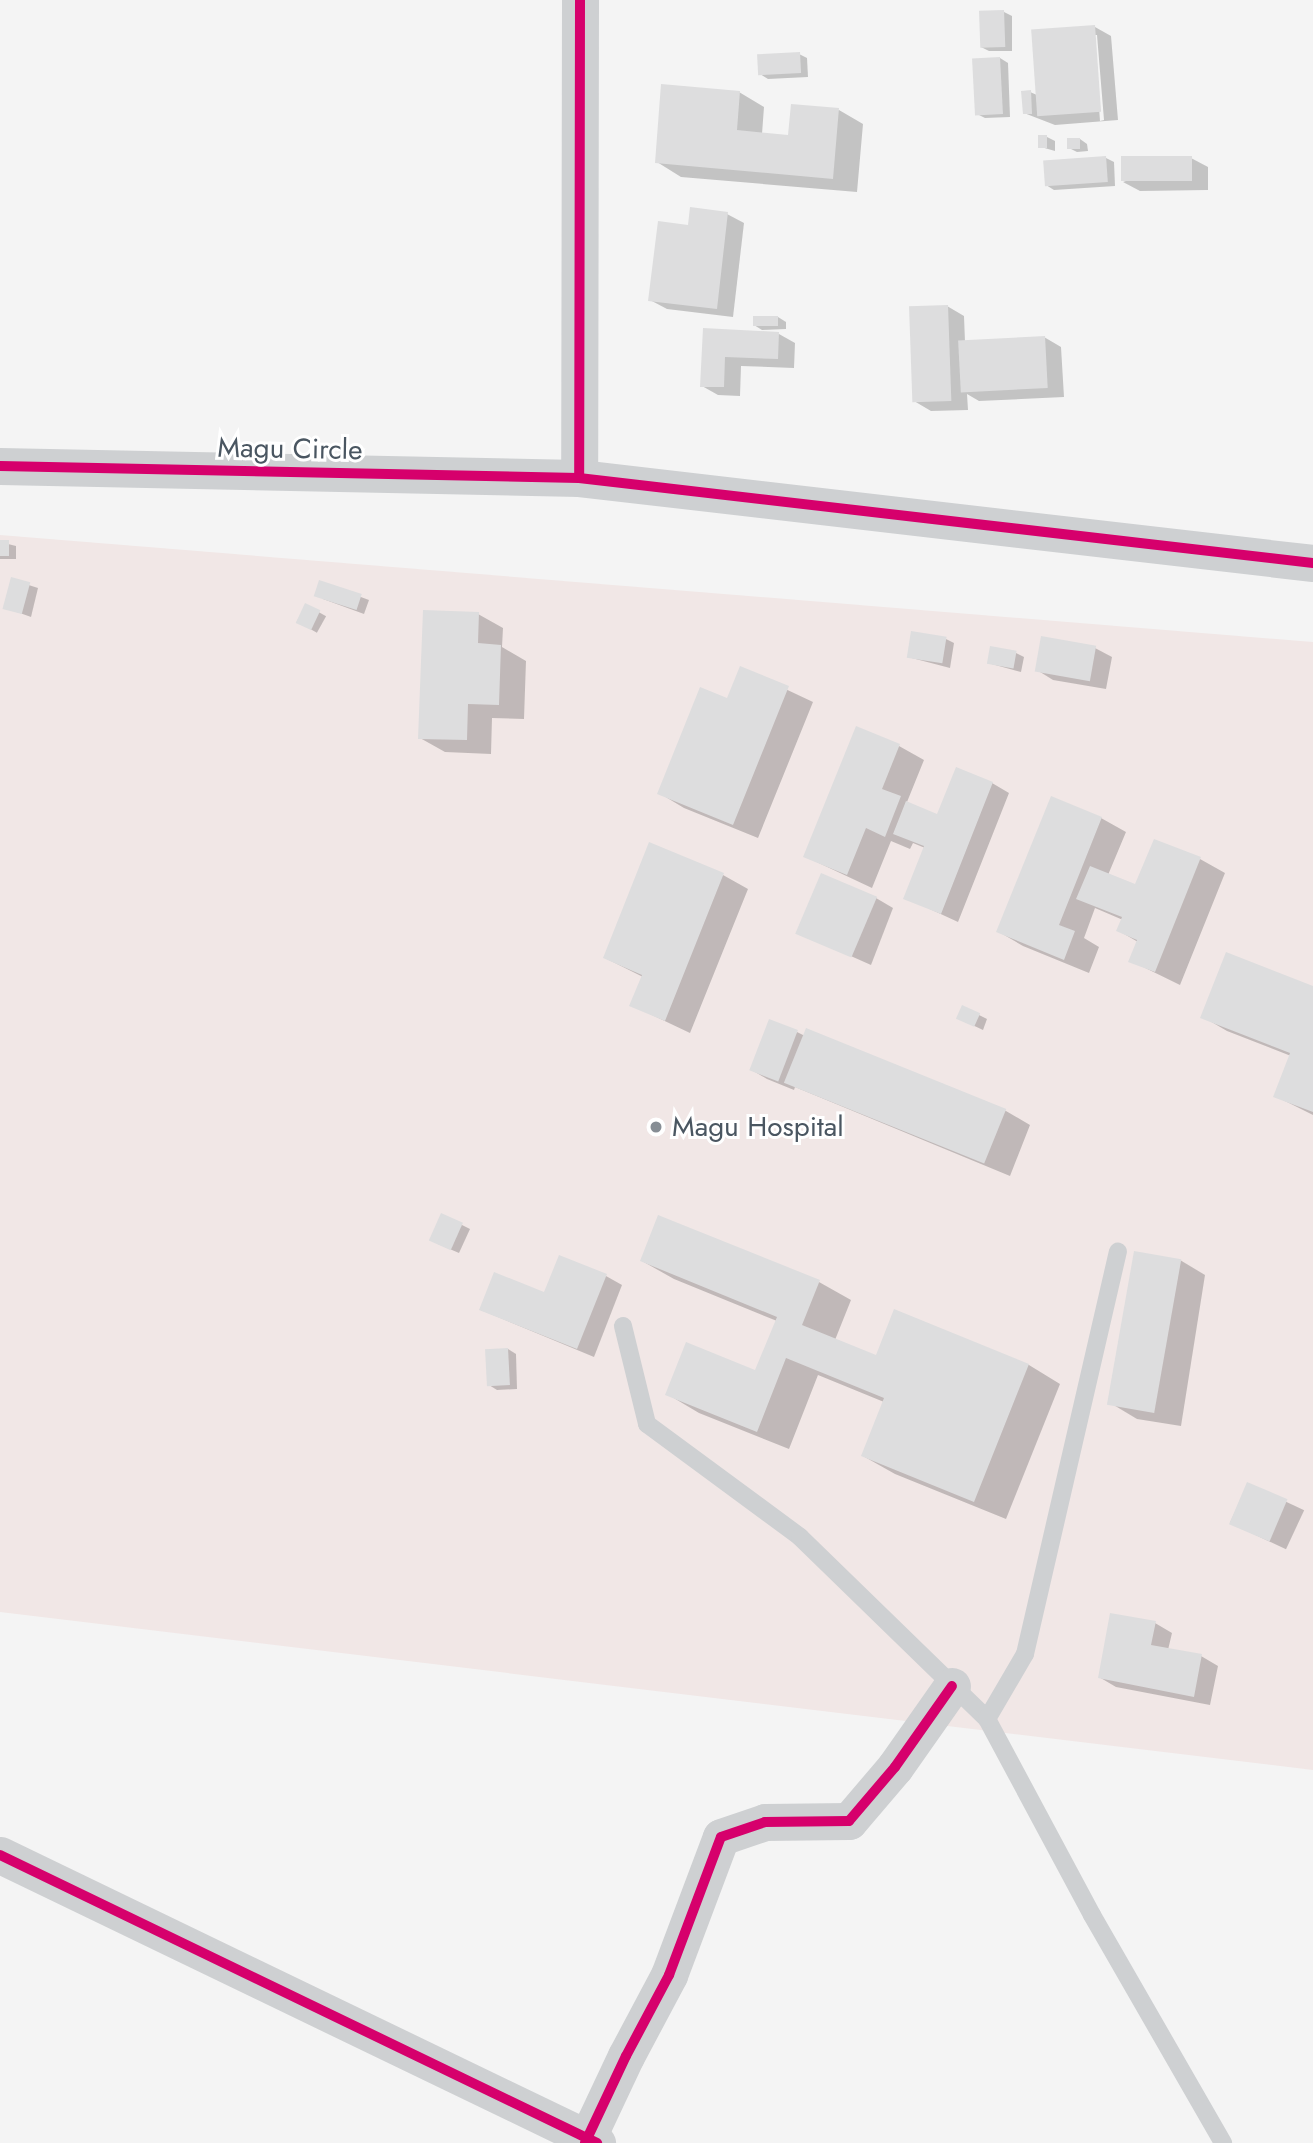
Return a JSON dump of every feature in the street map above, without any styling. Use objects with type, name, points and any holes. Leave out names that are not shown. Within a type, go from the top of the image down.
[{"type":"street","points":[[579,478],[580,0]]},
{"type":"street","name":"Magu Circle","points":[[0,466],[579,478],[1313,563]]},
{"type":"street","points":[[0,1855],[589,2141],[669,1975],[721,1837],[765,1822],[849,1821],[895,1767],[953,1686]]},
{"type":"lane","points":[[987,1719],[1024,1654],[1118,1252]]},
{"type":"lane","points":[[622,1326],[647,1424],[800,1537],[987,1719],[1092,1915],[1223,2143]]},
{"type":"shaded area","name":"Magu Hospital","points":[[0,535],[1313,642],[1313,1770],[0,1612]]},
{"type":"building","points":[[1004,10],[1005,47],[980,48],[979,11]]},
{"type":"building","points":[[1095,25],[1101,112],[1037,116],[1031,29]]},
{"type":"building","points":[[800,52],[801,73],[758,75],[757,54]]},
{"type":"building","points":[[1000,57],[1003,114],[975,115],[972,58]]},
{"type":"building","points":[[661,84],[740,91],[737,130],[788,135],[791,104],[839,108],[833,179],[655,163]]},
{"type":"building","points":[[1031,90],[1032,114],[1023,114],[1021,91]]},
{"type":"building","points":[[1038,135],[1047,135],[1047,148],[1038,148]]},
{"type":"building","points":[[1067,138],[1080,138],[1080,149],[1067,149]]},
{"type":"building","points":[[1106,156],[1108,182],[1045,186],[1043,160]]},
{"type":"building","points":[[1121,156],[1192,156],[1192,181],[1121,181]]},
{"type":"building","points":[[690,207],[728,212],[717,309],[648,301],[658,221],[688,225]]},
{"type":"building","points":[[948,305],[951,401],[912,402],[909,306]]},
{"type":"building","points":[[753,316],[778,316],[778,326],[753,326]]},
{"type":"building","points":[[703,328],[779,332],[778,359],[725,357],[724,387],[700,387]]},
{"type":"building","points":[[1045,336],[1048,388],[961,392],[958,341]]},
{"type":"building","points":[[0,540],[9,540],[9,556],[0,556]]},
{"type":"building","points":[[11,577],[30,582],[22,614],[2,609]]},
{"type":"building","points":[[319,580],[362,594],[357,610],[314,596]]},
{"type":"building","points":[[305,603],[320,610],[311,630],[296,623]]},
{"type":"building","points":[[423,610],[479,612],[478,643],[501,645],[499,705],[468,704],[467,740],[418,739]]},
{"type":"building","points":[[911,631],[947,637],[942,663],[907,658]]},
{"type":"building","points":[[1041,636],[1096,646],[1090,681],[1035,671]]},
{"type":"building","points":[[990,646],[1017,651],[1013,668],[987,664]]},
{"type":"building","points":[[740,666],[789,686],[733,825],[657,794],[700,687],[727,698]]},
{"type":"building","points":[[856,726],[900,744],[882,789],[901,796],[885,837],[866,828],[847,875],[803,857]]},
{"type":"building","points":[[956,767],[993,782],[941,914],[903,899],[924,846],[893,834],[906,801],[937,814]]},
{"type":"building","points":[[1051,796],[1102,817],[1059,925],[1075,931],[1064,960],[996,932]]},
{"type":"building","points":[[1154,839],[1201,857],[1155,972],[1128,962],[1137,940],[1116,931],[1122,917],[1076,899],[1090,866],[1135,884]]},
{"type":"building","points":[[649,842],[724,873],[665,1021],[629,1006],[642,975],[603,958]]},
{"type":"building","points":[[821,873],[877,897],[851,958],[795,934]]},
{"type":"building","points":[[1226,952],[1313,986],[1313,1112],[1273,1097],[1290,1053],[1200,1018]]},
{"type":"building","points":[[962,1005],[980,1013],[974,1027],[956,1019]]},
{"type":"building","points":[[769,1019],[798,1030],[778,1081],[749,1070]]},
{"type":"building","points":[[806,1028],[1006,1109],[984,1164],[784,1083]]},
{"type":"building","points":[[441,1213],[463,1223],[451,1250],[429,1240]]},
{"type":"building","points":[[658,1215],[820,1280],[802,1325],[876,1355],[894,1309],[1029,1364],[974,1502],[861,1456],[884,1398],[786,1358],[757,1432],[665,1395],[686,1342],[755,1370],[777,1317],[640,1261]]},
{"type":"building","points":[[1134,1251],[1181,1259],[1154,1413],[1107,1405]]},
{"type":"building","points":[[559,1255],[607,1274],[577,1349],[479,1310],[494,1272],[544,1292]]},
{"type":"building","points":[[508,1348],[510,1385],[487,1386],[485,1349]]},
{"type":"building","points":[[1247,1482],[1288,1499],[1270,1542],[1229,1524]]},
{"type":"building","points":[[1110,1613],[1156,1621],[1151,1645],[1202,1654],[1194,1697],[1098,1678]]},
{"type":"cycle path","points":[[580,0],[579,478],[1313,563]]},
{"type":"cycle path","points":[[0,466],[579,478]]},
{"type":"cycle path","points":[[585,2143],[626,2056],[669,1975],[721,1837],[765,1822],[849,1821],[895,1767],[952,1686]]},
{"type":"cycle path","points":[[0,1855],[597,2143]]},
{"type":"place","name":"Magu Hospital","points":[[656,1127]]}]
